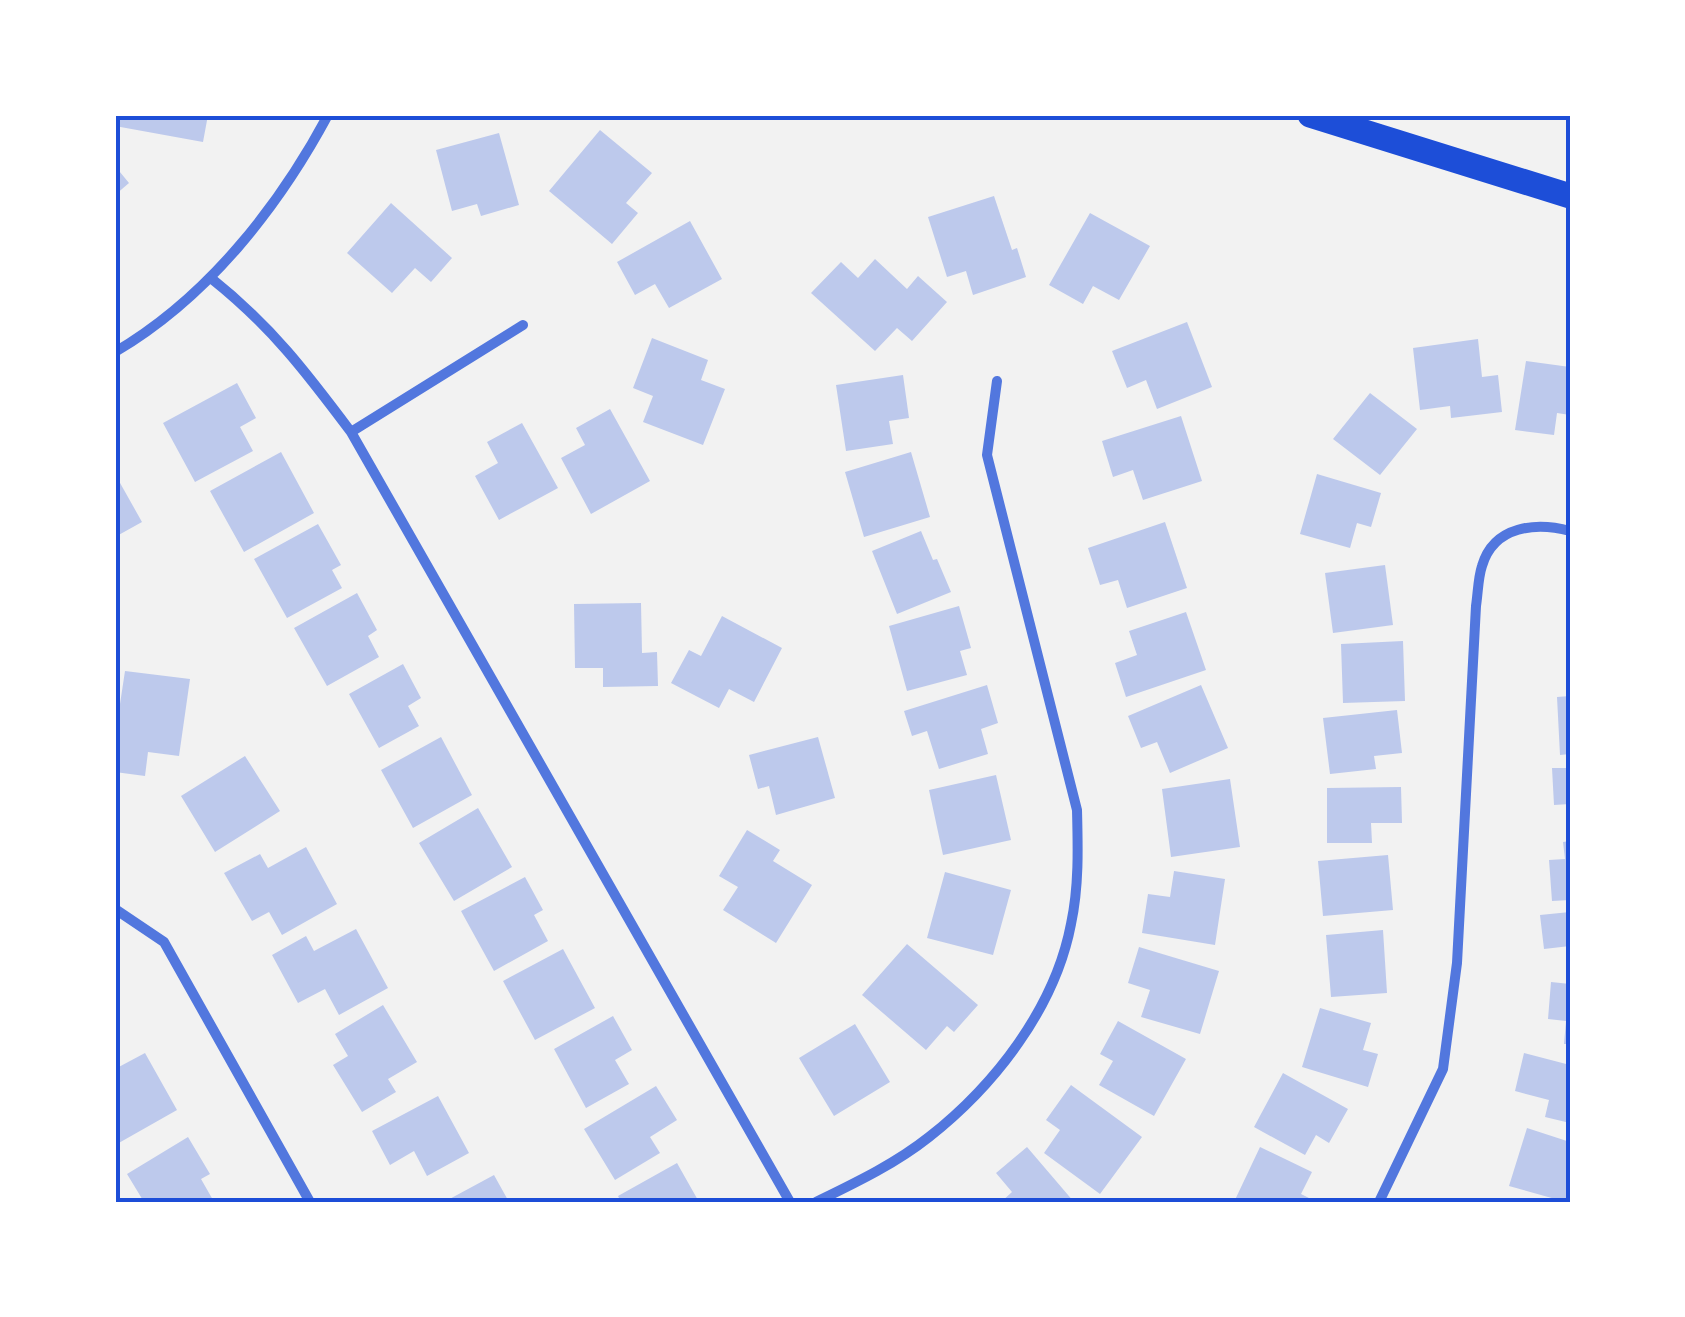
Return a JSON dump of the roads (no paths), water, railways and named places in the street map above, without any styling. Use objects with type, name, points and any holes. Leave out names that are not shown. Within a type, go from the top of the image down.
[{"type":"main road","points":[[1310,115],[1570,196]]},
{"type":"street","points":[[115,352],[142,336],[212,278],[277,196],[328,115]]},
{"type":"street","points":[[212,278],[254,312],[290,350],[351,432],[790,1202]]},
{"type":"street","points":[[351,432],[523,325]]},
{"type":"street","points":[[816,1202],[873,1174],[928,1138],[975,1094],[1016,1047],[1052,986],[1071,925],[1078,867],[1077,810],[987,455],[997,380]]},
{"type":"street","points":[[1378,1202],[1442,1069],[1457,962],[1476,606],[1483,562],[1501,538],[1521,527],[1547,525],[1570,532]]},
{"type":"street","points":[[115,909],[164,942],[310,1202]]}]
